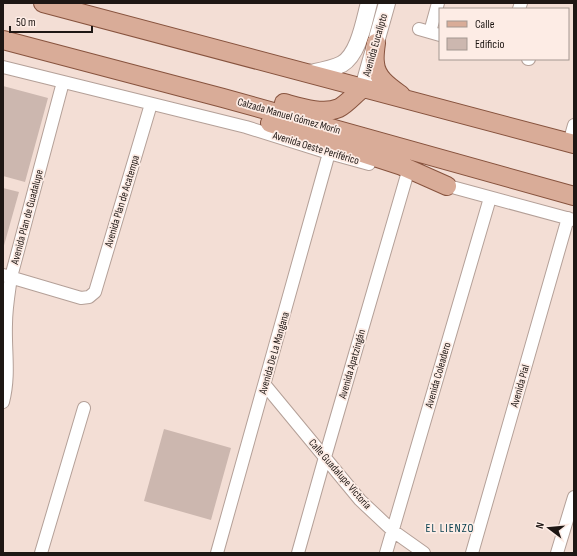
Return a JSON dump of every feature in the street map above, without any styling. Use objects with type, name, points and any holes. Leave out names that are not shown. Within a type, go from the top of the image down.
[{"type":"main road","points":[[43,3],[572,143]]},
{"type":"main road","name":"Calzada Manuel Gómez Morín","points":[[3,40],[230,99],[574,196]]},
{"type":"main road","points":[[376,43],[375,63],[377,71],[381,78],[406,100]]},
{"type":"main road","points":[[230,99],[246,97],[257,98],[328,111],[344,105],[363,88]]},
{"type":"main road","points":[[230,99],[263,120],[402,166],[447,186]]},
{"type":"street","name":"Avenida Eucalipto","points":[[310,73],[343,63],[352,55],[358,41],[369,3]]},
{"type":"street","name":"Avenida Eucalipto","points":[[363,88],[387,3]]},
{"type":"street","points":[[430,32],[438,3]]},
{"type":"street","name":"Avenida Oeste Periférico","points":[[3,67],[246,127],[407,175],[571,219]]},
{"type":"street","name":"Avenida Plan de Guadalupe","points":[[3,402],[7,374],[7,276],[64,82]]},
{"type":"street","name":"Avenida Plan de Acatempa","points":[[7,276],[81,298],[89,296],[95,292],[151,104]]},
{"type":"street","points":[[572,143],[574,125]]},
{"type":"street","name":"Avenida De La Mangana","points":[[217,553],[330,153]]},
{"type":"street","name":"Avenida Apatzingán","points":[[298,553],[324,457],[407,175]]},
{"type":"street","name":"Avenida Coleadero","points":[[386,553],[490,198]]},
{"type":"street","name":"Avenida Pial","points":[[472,553],[571,219]]},
{"type":"street","name":"Calle Guadalupe Victoria","points":[[265,385],[360,500],[393,531],[424,553]]},
{"type":"street","points":[[41,553],[84,408]]},
{"type":"street","points":[[557,553],[574,497]]},
{"type":"building","points":[[3,86],[48,98],[25,182],[3,176]]},
{"type":"building","points":[[3,188],[19,192],[3,249]]},
{"type":"building","points":[[164,429],[231,448],[211,520],[144,501]]},
{"type":"district","name":"EL LIENZO","points":[[450,528]]}]
